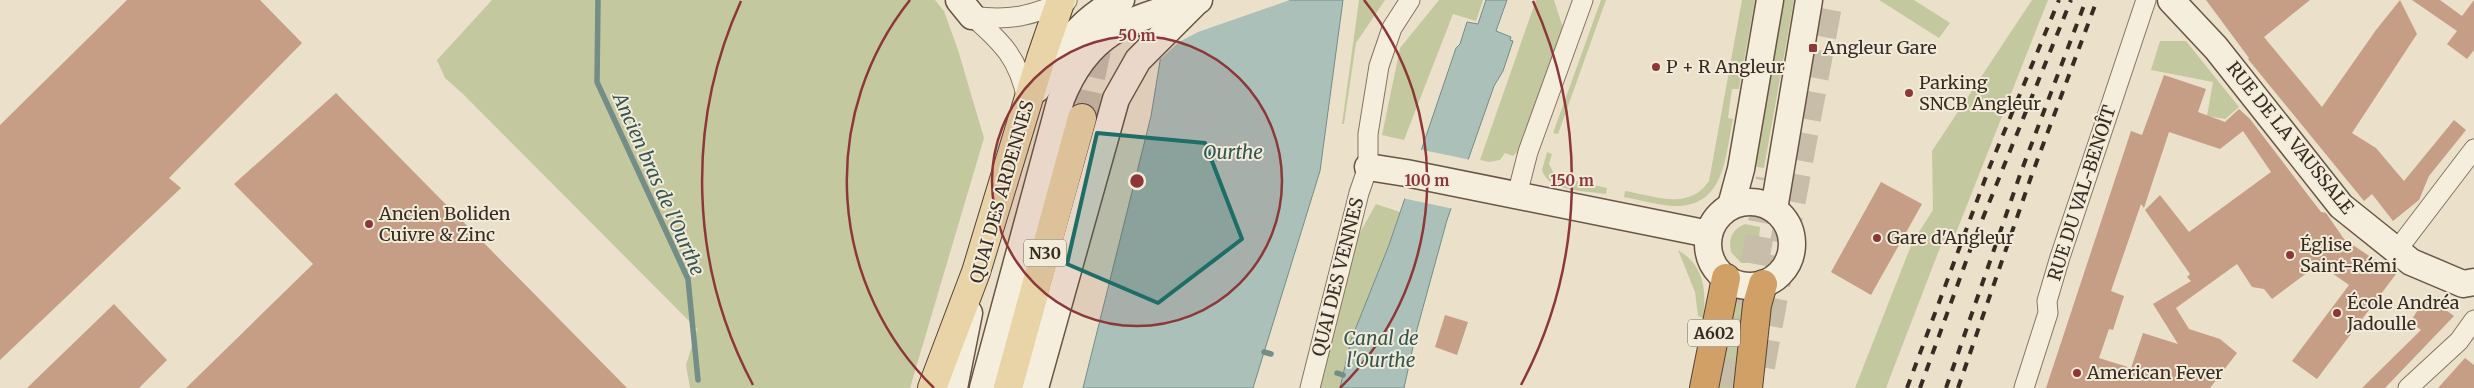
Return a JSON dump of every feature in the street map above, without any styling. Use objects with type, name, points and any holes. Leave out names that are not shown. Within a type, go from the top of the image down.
[{"type":"highway","name":"A602","points":[[1704,388],[1726,278]]},
{"type":"highway","name":"A602","points":[[1748,388],[1757,305],[1762,284]]},
{"type":"main road","points":[[1028,106],[1057,55],[1068,41],[1085,23],[1121,0]]},
{"type":"main road","points":[[983,388],[1061,99],[1070,77],[1082,57],[1097,42],[1119,27],[1148,13],[1198,0]]},
{"type":"main road","points":[[1035,388],[1116,99],[1138,60],[1198,0]]},
{"type":"main road","points":[[1731,206],[1741,169],[1770,0]]},
{"type":"main road","points":[[1774,209],[1809,0]]},
{"type":"main road","name":"RUE DE LA VAUSSALE","points":[[2171,0],[2216,48],[2341,206],[2411,262],[2440,276],[2463,284],[2474,282]]},
{"type":"main road","name":"QUAI DES ARDENNES","points":[[954,388],[976,272],[1028,106],[1041,58],[1064,1]]},
{"type":"main road","name":"N30","points":[[1008,388],[1082,118]]},
{"type":"main road","points":[[1368,167],[1406,172],[1677,229],[1709,234]]},
{"type":"main road","points":[[1746,201],[1761,202],[1774,209],[1785,220],[1792,235],[1792,250],[1787,265],[1776,277],[1762,284],[1744,286],[1726,278],[1714,266],[1709,251],[1709,234],[1713,223],[1721,213],[1731,206],[1746,201]]},
{"type":"main road","points":[[932,388],[976,272]]},
{"type":"street","name":"QUAI DES VENNES","points":[[1310,388],[1359,193],[1368,167],[1368,134],[1379,66],[1392,28],[1410,0]]},
{"type":"street","points":[[1517,195],[1528,152],[1583,0]]},
{"type":"street","name":"RUE DU VAL-BENOÎT","points":[[2024,388],[2048,313],[2047,301],[2060,257],[2146,0]]},
{"type":"street","points":[[965,8],[994,20],[1019,18],[1064,1]]},
{"type":"street","points":[[965,8],[993,34],[1013,58],[1023,80],[1028,106]]},
{"type":"street","points":[[2396,250],[2474,149]]},
{"type":"street","points":[[2408,388],[2459,341],[2474,320]]},
{"type":"highlighted area","points":[[1097,133],[1205,143],[1242,239],[1158,303],[1067,264]]},
{"type":"green space","points":[[492,0],[935,0],[944,11],[958,50],[984,138],[910,388],[690,388],[686,365],[697,329],[445,78],[437,60]]},
{"type":"green space","points":[[1359,0],[1385,0],[1356,43],[1344,124],[1342,124]]},
{"type":"green space","points":[[1439,0],[1483,0],[1476,21],[1453,14],[1404,140],[1382,135],[1400,48]]},
{"type":"green space","points":[[1536,0],[1554,0],[1563,28],[1519,150],[1513,156],[1505,153],[1500,160],[1489,162],[1480,160]]},
{"type":"green space","points":[[1601,0],[1606,0],[1558,134],[1553,133]]},
{"type":"green space","points":[[1742,0],[1755,0],[1739,89],[1732,89],[1728,118],[1733,119],[1728,149],[1720,178],[1703,199],[1690,204],[1673,206],[1624,197],[1625,191],[1659,198],[1682,199],[1692,196],[1701,190],[1709,181]]},
{"type":"green space","points":[[1780,0],[1794,0],[1764,168],[1750,166]]},
{"type":"green space","points":[[1879,0],[1914,0],[1950,23],[1939,38]]},
{"type":"green space","points":[[2032,0],[2048,0],[1952,243],[1943,240],[1886,388],[1855,388],[1912,243],[1933,210],[1932,151]]},
{"type":"green space","points":[[2160,41],[2186,41],[2239,107],[2225,119],[2207,116],[2213,82],[2151,70]]},
{"type":"green space","points":[[1547,152],[1552,154],[1549,164],[1555,176],[1607,188],[1606,194],[1579,191],[1552,183],[1542,170]]},
{"type":"green space","points":[[1376,204],[1400,212],[1389,245],[1351,340],[1340,388],[1315,388],[1353,245]]},
{"type":"green space","points":[[1745,224],[1760,227],[1757,263],[1741,263],[1731,252],[1730,243],[1732,235]]},
{"type":"green space","points":[[1678,250],[1693,263],[1702,280],[1704,289],[1703,318],[1698,316],[1695,292]]},
{"type":"green space","points":[[1727,294],[1746,299],[1741,327],[1723,323]]},
{"type":"green space","points":[[1722,332],[1740,336],[1737,388],[1712,388]]},
{"type":"water","name":"Ourthe","points":[[1170,0],[1343,0],[1320,171],[1253,388],[1083,388],[1151,116]]},
{"type":"water","name":"Canal de l'Ourthe","points":[[1486,0],[1507,0],[1496,31],[1511,37],[1510,40],[1513,41],[1503,71],[1494,86],[1447,220],[1416,333],[1404,388],[1340,388],[1351,340],[1389,245],[1456,48],[1460,44],[1467,22],[1478,24]]},
{"type":"pier","points":[[1168,0],[1290,0],[1198,32],[1179,42],[1158,61]]},
{"type":"pier","points":[[1418,149],[1471,160],[1454,209],[1402,198]]},
{"type":"building","points":[[127,0],[260,0],[302,43],[169,178],[181,188],[0,360],[0,125]]},
{"type":"building","points":[[2206,0],[2310,0],[2264,37],[2322,107],[2376,30],[2400,0],[2417,34],[2352,133],[2376,148],[2404,181],[2454,120],[2466,130],[2429,176],[2419,200],[2393,221],[2372,194],[2364,201],[2248,59]]},
{"type":"building","points":[[2412,0],[2440,0],[2462,16],[2474,0],[2474,50],[2467,59],[2447,44],[2457,31]]},
{"type":"building","points":[[2164,75],[2206,89],[2198,112],[2225,122],[2239,109],[2250,119],[2321,212],[2326,213],[2344,239],[2396,274],[2317,379],[2292,361],[2349,285],[2319,264],[2272,299],[2264,289],[2252,287],[2237,264],[2176,308],[2189,329],[2220,339],[2237,353],[2210,388],[2046,388],[2131,131],[2142,135]],"holes":[[[2243,131],[2271,172],[2189,232],[2160,195],[2145,210],[2190,274],[2187,277],[2191,281],[2153,304],[2178,344],[2143,333],[2131,368],[2099,358],[2109,329],[2113,330],[2124,296],[2111,291],[2141,204],[2144,208],[2169,132],[2220,149]]]},
{"type":"building","name":"Ancien Boliden Cuivre & Zinc","points":[[336,93],[627,388],[186,388],[313,264],[234,184]]},
{"type":"building","name":"Gare d'Angleur","points":[[1881,182],[1922,204],[1871,295],[1831,272]]},
{"type":"building","points":[[2427,296],[2454,316],[2385,388],[2362,388],[2421,330],[2410,322]]},
{"type":"building","points":[[114,304],[167,360],[139,388],[27,388]]},
{"type":"building","points":[[1445,315],[1468,322],[1457,355],[1435,347]]},
{"type":"building","points":[[2465,358],[2474,365],[2474,388],[2438,388]]},
{"type":"waterway","name":"Ancien bras de l'Ourthe","points":[[598,0],[597,82],[688,279],[698,380]]},
{"type":"waterway","points":[[1264,352],[1271,354]]},
{"type":"waterway","points":[[1337,373],[1343,375]]},
{"type":"tunnel","points":[[1761,367],[1829,0]]},
{"type":"tunnel","points":[[1082,118],[1101,32]]},
{"type":"tunnel","points":[[1732,388],[1770,179]]},
{"type":"railway","points":[[1907,388],[1990,166],[2059,0]]},
{"type":"railway","points":[[1920,388],[1972,245],[2071,0]]},
{"type":"railway","points":[[1946,388],[2021,172],[2086,0]]},
{"type":"railway","points":[[1958,388],[2031,177],[2097,0]]},
{"type":"place","name":"Angleur Gare","points":[[1813,48]]},
{"type":"place","name":"P + R Angleur","points":[[1656,67]]},
{"type":"place","name":"Parking SNCB Angleur","points":[[1909,93]]},
{"type":"place","name":"Ancien Boliden Cuivre & Zinc","points":[[369,224]]},
{"type":"place","name":"Gare d'Angleur","points":[[1877,238]]},
{"type":"place","name":"Église Saint-Rémi","points":[[2290,255]]},
{"type":"place","name":"École Andréa Jadoulle","points":[[2337,313]]},
{"type":"place","name":"American Fever","points":[[2077,373]]}]
